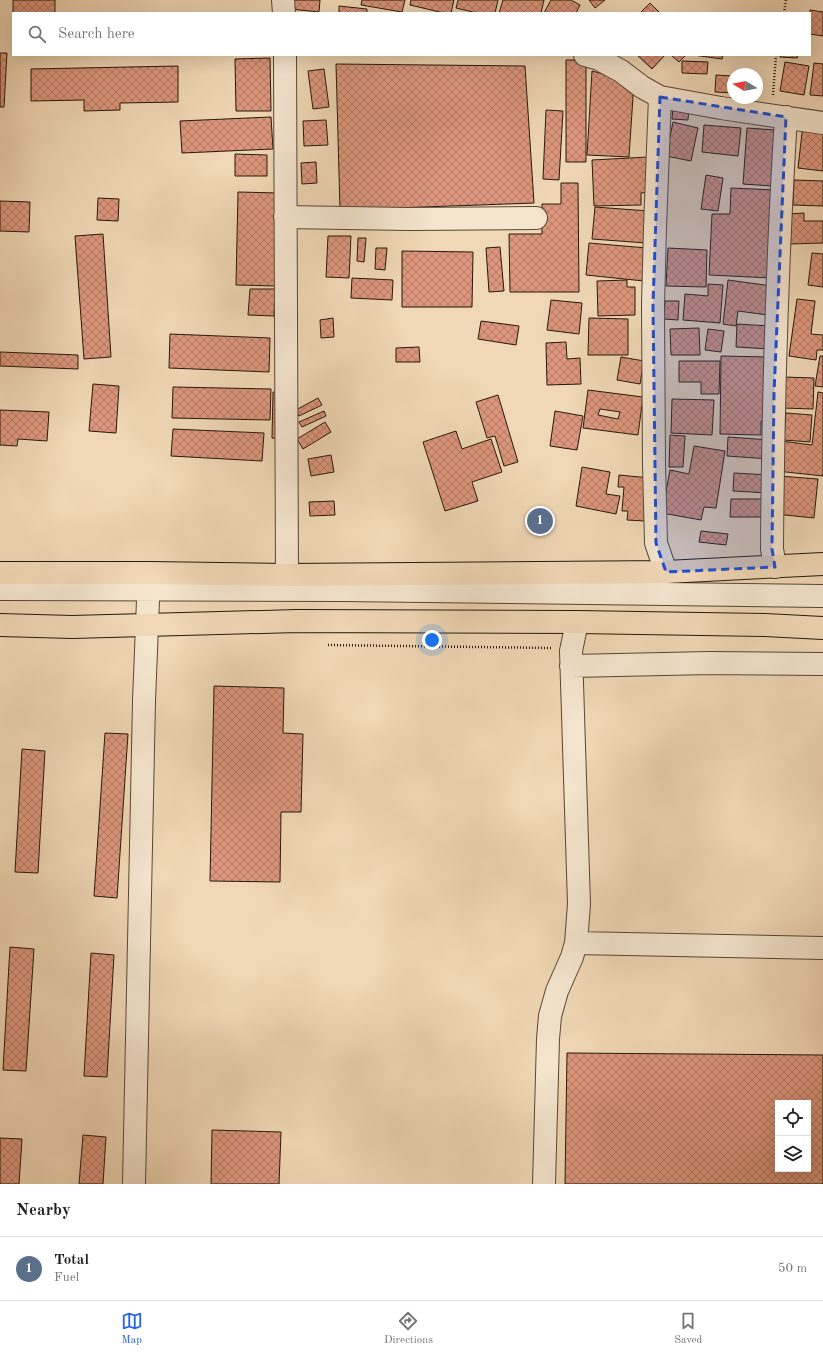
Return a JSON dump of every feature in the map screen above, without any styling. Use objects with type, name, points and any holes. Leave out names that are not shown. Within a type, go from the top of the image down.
[{"type":"highway","points":[[0,573],[148,581],[287,575],[666,572],[823,564]]},
{"type":"highway","points":[[0,625],[72,627],[147,626],[298,621],[576,622],[757,625],[823,628]]},
{"type":"street","points":[[283,0],[284,12]]},
{"type":"street","points":[[285,56],[287,575]]},
{"type":"street","points":[[588,56],[599,59],[621,71],[642,87],[660,96],[708,106],[823,122]]},
{"type":"street","points":[[660,96],[654,228],[654,464],[656,543],[666,572]]},
{"type":"street","points":[[775,567],[772,549],[774,392],[780,211],[779,116]]},
{"type":"street","points":[[285,218],[536,218]]},
{"type":"street","points":[[0,589],[148,581],[341,590],[823,596]]},
{"type":"street","points":[[134,1184],[144,701],[148,581]]},
{"type":"street","points":[[544,1184],[550,1016],[557,991],[572,957],[576,942],[579,904],[571,658],[576,622]]},
{"type":"street","points":[[571,658],[710,663],[823,664]]},
{"type":"street","points":[[576,942],[823,948]]},
{"type":"path","points":[[784,12],[786,0]]},
{"type":"path","points":[[776,56],[779,116]]},
{"type":"path","points":[[320,644],[550,648],[571,658]]},
{"type":"highlighted area","points":[[660,97],[786,117],[774,393],[772,549],[775,567],[666,572],[656,543],[653,305]]},
{"type":"building","points":[[13,0],[55,0],[55,12],[13,12]]},
{"type":"building","points":[[291,0],[320,0],[319,12],[290,9]]},
{"type":"building","points":[[362,0],[405,0],[402,12],[361,5]]},
{"type":"building","points":[[411,0],[454,0],[451,12],[440,12],[410,5]]},
{"type":"building","points":[[458,0],[498,0],[495,12],[473,12],[456,8]]},
{"type":"building","points":[[503,0],[544,0],[541,12],[499,12]]},
{"type":"building","points":[[551,0],[571,0],[580,5],[576,12],[545,12]]},
{"type":"building","points":[[589,0],[605,0],[595,8]]},
{"type":"building","points":[[650,3],[659,12],[641,12]]},
{"type":"building","points":[[339,6],[367,9],[367,12],[339,12]]},
{"type":"building","points":[[810,10],[823,12],[823,36],[811,34]]},
{"type":"building","points":[[0,53],[7,53],[4,107],[0,107]]},
{"type":"building","points":[[638,56],[664,56],[652,69]]},
{"type":"building","points":[[672,56],[685,56],[679,62]]},
{"type":"building","points":[[700,56],[723,56],[722,59]]},
{"type":"building","points":[[780,56],[798,56],[797,58]]},
{"type":"building","points":[[270,58],[271,111],[236,111],[235,59]]},
{"type":"building","points":[[566,60],[586,60],[586,162],[566,162]]},
{"type":"building","points":[[682,61],[708,62],[707,74],[682,73]]},
{"type":"building","points":[[785,62],[809,66],[804,95],[780,91]]},
{"type":"building","points":[[814,63],[823,64],[823,96],[810,95]]},
{"type":"building","points":[[336,64],[525,66],[534,203],[340,210]]},
{"type":"building","points":[[178,66],[178,102],[120,103],[120,110],[84,111],[84,100],[31,101],[31,69]]},
{"type":"building","points":[[324,69],[329,107],[313,109],[308,71]]},
{"type":"building","points":[[592,71],[634,82],[629,157],[587,155]]},
{"type":"building","points":[[716,75],[727,76],[727,93],[715,92]]},
{"type":"building","points":[[673,106],[689,106],[688,120],[672,119]]},
{"type":"building","points":[[546,110],[563,111],[559,180],[543,179]]},
{"type":"building","points":[[271,117],[273,149],[182,153],[180,121]]},
{"type":"building","points":[[326,120],[328,145],[304,146],[303,121]]},
{"type":"building","points":[[673,122],[698,128],[691,161],[666,156]]},
{"type":"building","points":[[803,124],[823,126],[823,171],[798,168]]},
{"type":"building","points":[[704,125],[741,128],[738,156],[702,152]]},
{"type":"building","points":[[747,128],[775,130],[772,186],[743,184]]},
{"type":"building","points":[[235,154],[267,155],[267,176],[235,176]]},
{"type":"building","points":[[648,157],[649,192],[641,193],[641,205],[594,206],[592,160]]},
{"type":"building","points":[[316,162],[317,183],[302,184],[301,163]]},
{"type":"building","points":[[706,175],[723,178],[718,211],[701,209]]},
{"type":"building","points":[[794,180],[823,181],[823,206],[793,205]]},
{"type":"building","points":[[561,183],[578,183],[579,292],[510,292],[509,234],[542,234],[542,204],[561,204]]},
{"type":"building","points":[[731,188],[775,190],[771,278],[709,275],[712,214],[730,214]]},
{"type":"building","points":[[238,192],[279,193],[277,286],[236,285]]},
{"type":"building","points":[[98,198],[119,199],[118,221],[97,220]]},
{"type":"building","points":[[0,201],[30,202],[29,232],[0,231]]},
{"type":"building","points":[[595,207],[649,211],[646,243],[592,239]]},
{"type":"building","points":[[804,213],[804,221],[823,221],[823,243],[789,244],[788,214]]},
{"type":"building","points":[[103,234],[111,357],[84,359],[75,236]]},
{"type":"building","points":[[328,236],[351,236],[349,278],[326,277]]},
{"type":"building","points":[[358,238],[366,238],[364,262],[357,261]]},
{"type":"building","points":[[589,243],[647,248],[644,281],[586,275]]},
{"type":"building","points":[[500,247],[504,291],[489,292],[486,248]]},
{"type":"building","points":[[376,248],[387,248],[385,270],[375,269]]},
{"type":"building","points":[[668,248],[707,250],[706,287],[666,286]]},
{"type":"building","points":[[402,251],[473,252],[472,307],[402,307]]},
{"type":"building","points":[[812,253],[823,254],[823,287],[808,285]]},
{"type":"building","points":[[352,278],[393,280],[392,300],[351,298]]},
{"type":"building","points":[[627,280],[627,287],[635,287],[635,315],[598,316],[597,281]]},
{"type":"building","points":[[728,280],[772,286],[768,315],[738,311],[736,326],[723,324]]},
{"type":"building","points":[[708,284],[723,285],[720,323],[683,320],[685,294],[708,296]]},
{"type":"building","points":[[250,289],[275,289],[274,316],[248,315]]},
{"type":"building","points":[[797,299],[815,301],[811,334],[823,335],[823,350],[817,350],[816,360],[789,356]]},
{"type":"building","points":[[551,300],[582,303],[579,334],[547,330]]},
{"type":"building","points":[[665,301],[679,301],[678,320],[664,319]]},
{"type":"building","points":[[333,318],[334,337],[321,338],[320,320]]},
{"type":"building","points":[[589,318],[628,319],[628,355],[588,355]]},
{"type":"building","points":[[481,321],[519,326],[516,345],[478,339]]},
{"type":"building","points":[[737,324],[770,326],[769,349],[736,347]]},
{"type":"building","points":[[699,328],[700,355],[671,355],[670,329]]},
{"type":"building","points":[[708,329],[724,331],[721,352],[705,350]]},
{"type":"building","points":[[170,334],[270,338],[269,372],[169,368]]},
{"type":"building","points":[[566,342],[567,359],[580,358],[581,384],[547,385],[546,343]]},
{"type":"building","points":[[419,347],[420,362],[396,362],[396,348]]},
{"type":"building","points":[[0,352],[78,355],[78,369],[0,366]]},
{"type":"building","points":[[721,356],[769,357],[768,421],[761,421],[761,435],[720,434]]},
{"type":"building","points":[[820,356],[823,356],[823,387],[815,386]]},
{"type":"building","points":[[621,357],[644,361],[640,384],[617,380]]},
{"type":"building","points":[[679,361],[720,361],[719,394],[701,394],[701,382],[679,382]]},
{"type":"building","points":[[783,377],[814,378],[813,409],[783,408]]},
{"type":"building","points":[[93,384],[119,386],[116,433],[89,431]]},
{"type":"building","points":[[173,387],[271,389],[270,420],[172,418]]},
{"type":"building","points":[[588,390],[643,397],[638,435],[583,428]],"holes":[[[600,409],[620,412],[618,419],[598,415]]]},
{"type":"building","points":[[273,392],[284,392],[282,439],[272,438]]},
{"type":"building","points":[[818,392],[823,393],[823,476],[777,471],[781,441],[812,445]]},
{"type":"building","points":[[498,395],[518,462],[504,466],[495,436],[487,438],[476,402]]},
{"type":"building","points":[[318,398],[322,405],[299,416],[296,410]]},
{"type":"building","points":[[672,399],[714,400],[712,435],[671,433]]},
{"type":"building","points":[[0,410],[49,412],[47,441],[18,439],[17,446],[0,445]]},
{"type":"building","points":[[324,411],[326,416],[302,427],[299,422]]},
{"type":"building","points":[[555,411],[583,416],[577,450],[550,446]]},
{"type":"building","points":[[786,413],[812,415],[810,442],[784,440]]},
{"type":"building","points":[[325,422],[331,432],[303,449],[297,439]]},
{"type":"building","points":[[173,429],[264,433],[262,461],[171,456]]},
{"type":"building","points":[[456,431],[462,449],[491,439],[502,472],[472,482],[478,501],[445,511],[423,442]]},
{"type":"building","points":[[670,435],[685,436],[683,467],[669,467]]},
{"type":"building","points":[[728,437],[770,440],[769,459],[727,456]]},
{"type":"building","points":[[694,446],[725,451],[716,508],[704,507],[701,520],[662,513],[670,470],[689,474]]},
{"type":"building","points":[[331,455],[334,472],[311,476],[308,459]]},
{"type":"building","points":[[582,467],[610,472],[606,494],[620,496],[616,514],[576,506]]},
{"type":"building","points":[[734,473],[769,475],[768,493],[733,491]]},
{"type":"building","points":[[619,475],[650,478],[645,521],[627,520],[628,511],[622,511],[624,487],[618,487]]},
{"type":"building","points":[[779,476],[818,479],[814,518],[775,514]]},
{"type":"building","points":[[731,499],[768,499],[768,517],[730,517]]},
{"type":"building","points":[[334,501],[335,515],[310,516],[309,502]]},
{"type":"building","points":[[701,531],[728,534],[726,545],[699,542]]},
{"type":"building","points":[[214,686],[284,688],[283,733],[303,734],[301,812],[281,812],[280,882],[210,881]]},
{"type":"building","points":[[105,733],[128,734],[117,898],[94,896]]},
{"type":"building","points":[[22,749],[45,751],[38,873],[15,872]]},
{"type":"building","points":[[10,947],[34,949],[26,1071],[3,1070]]},
{"type":"building","points":[[91,953],[114,955],[107,1077],[84,1076]]},
{"type":"building","points":[[567,1053],[823,1055],[823,1184],[565,1184]]},
{"type":"building","points":[[212,1130],[281,1132],[279,1184],[211,1184]]},
{"type":"building","points":[[83,1135],[106,1137],[103,1184],[79,1184]]},
{"type":"building","points":[[0,1138],[22,1139],[19,1184],[0,1184]]},
{"type":"place","name":"Total","points":[[540,521]]}]
